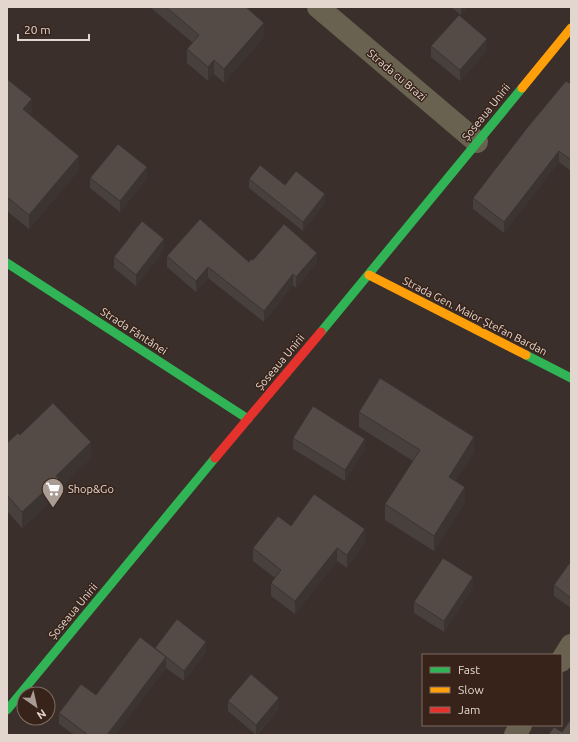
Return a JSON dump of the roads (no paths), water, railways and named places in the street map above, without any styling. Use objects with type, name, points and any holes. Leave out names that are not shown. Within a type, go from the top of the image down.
[{"type":"main road","name":"Șoseaua Unirii","points":[[7,710],[369,275],[571,28]]},
{"type":"main road","name":"Strada Fântânei","points":[[7,263],[248,419]]},
{"type":"main road","name":"Strada Gen. Maior Ștefan Bardan","points":[[369,275],[571,378]]},
{"type":"street","name":"Strada cu Brazi","points":[[318,7],[477,142]]},
{"type":"street","points":[[562,659],[571,645]]},
{"type":"street","points":[[515,735],[520,726]]},
{"type":"place","name":"Shop&Go","points":[[53,508]]}]
